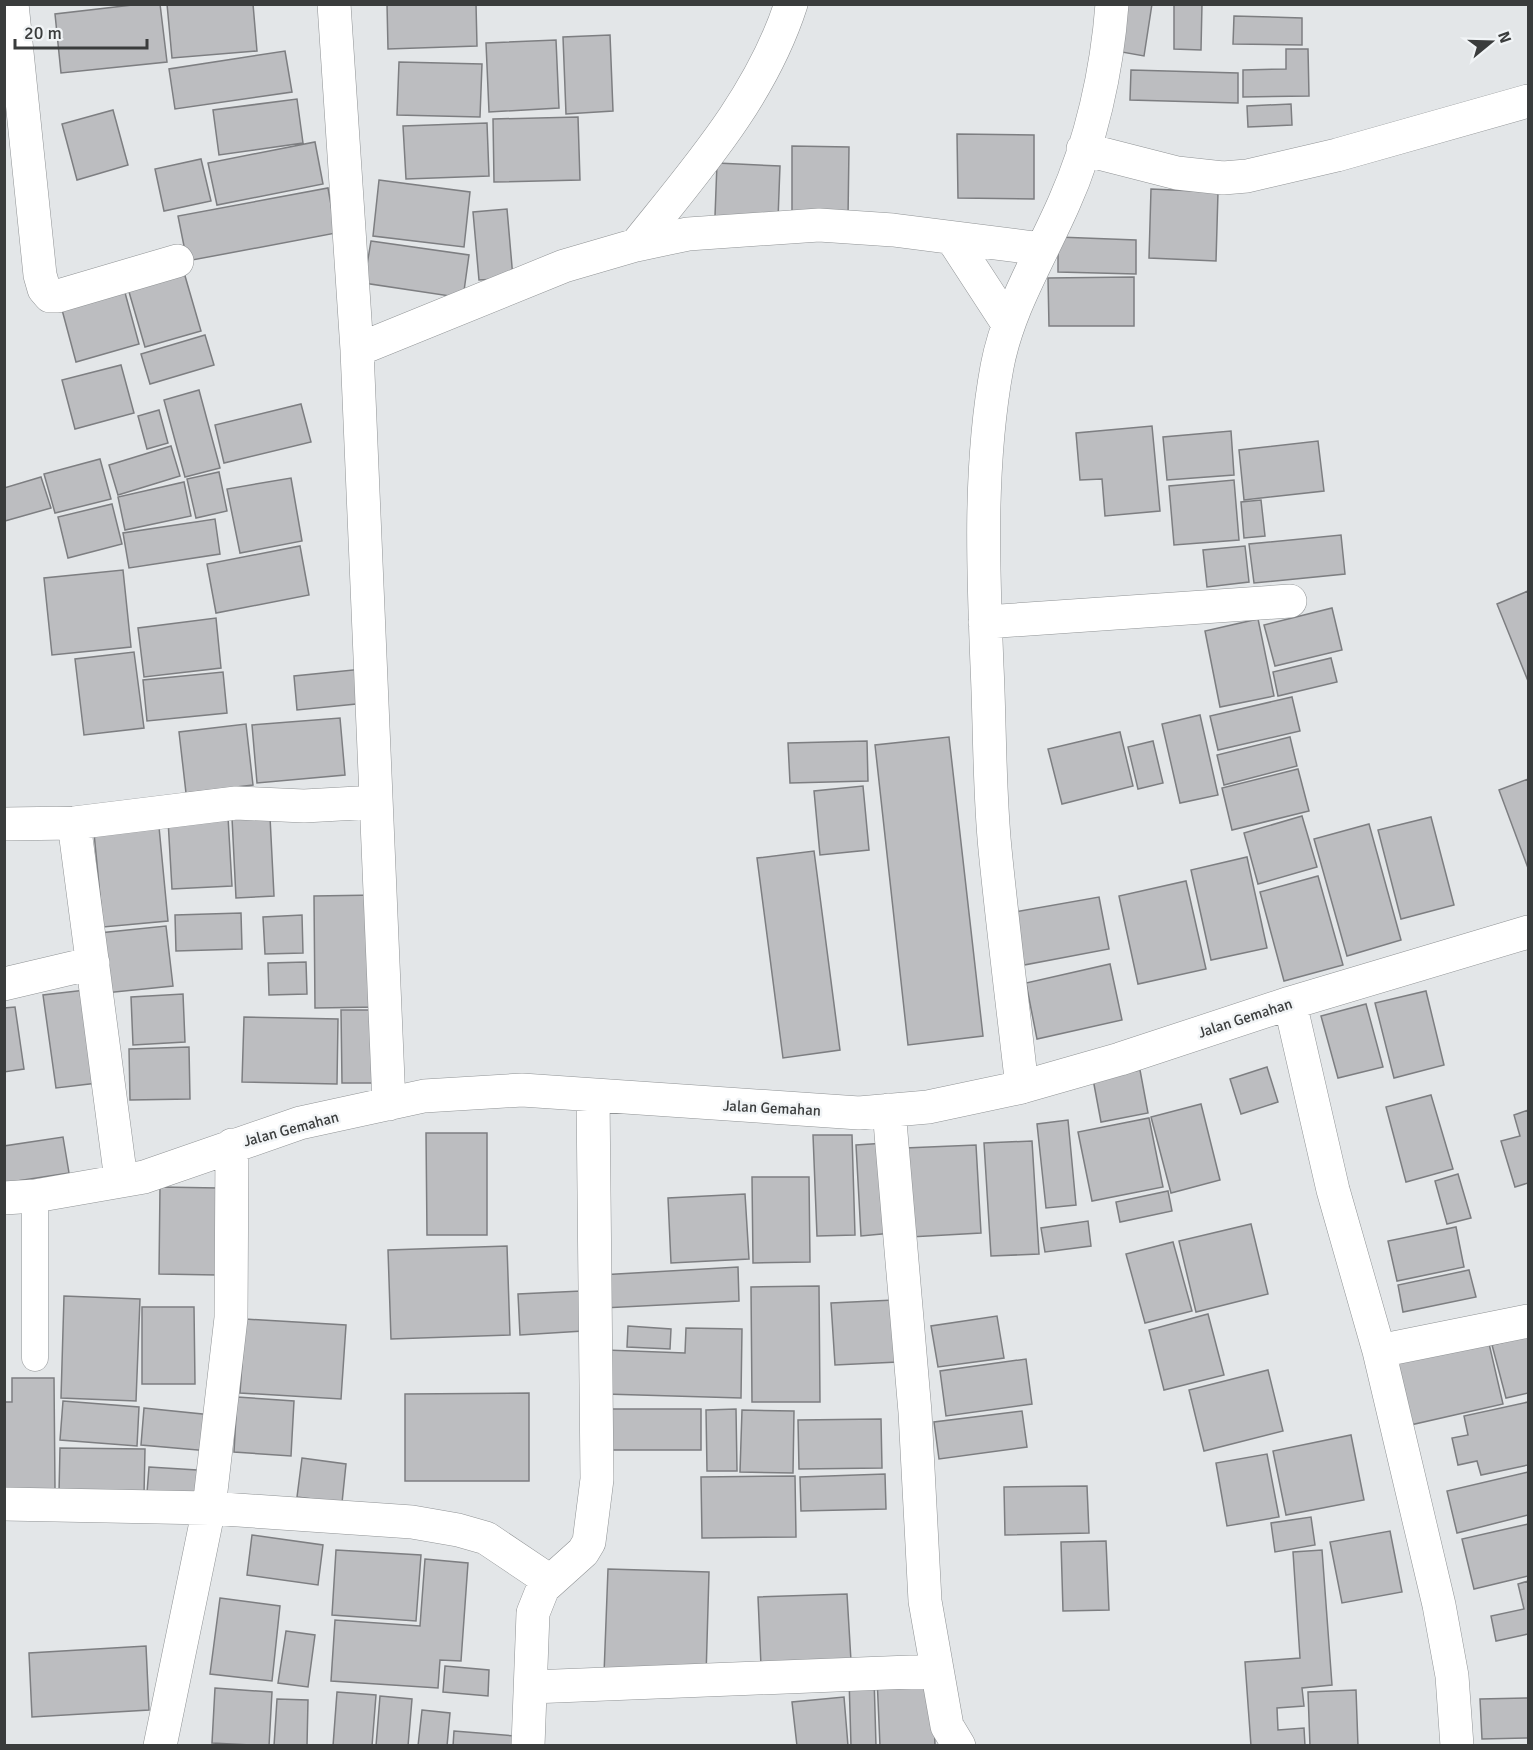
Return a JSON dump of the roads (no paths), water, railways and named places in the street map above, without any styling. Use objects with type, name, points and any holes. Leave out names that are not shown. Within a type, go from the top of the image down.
[{"type":"street","points":[[12,4],[40,275],[44,289],[50,296],[58,296],[177,261]]},
{"type":"street","points":[[333,4],[357,350],[389,1104]]},
{"type":"street","points":[[636,245],[706,157],[762,77],[780,39],[791,4]]},
{"type":"street","points":[[1022,1087],[995,846],[985,622],[986,443],[997,366],[1008,324],[1022,287],[1065,201],[1083,149],[1098,94],[1112,4]]},
{"type":"street","points":[[1083,149],[1177,173],[1223,178],[1247,176],[1337,155],[1528,101]]},
{"type":"street","points":[[357,350],[564,266],[636,245],[688,234],[819,225],[1042,249]]},
{"type":"street","points":[[952,238],[1008,324]]},
{"type":"street","points":[[985,622],[1290,601]]},
{"type":"street","points":[[4,824],[74,823],[236,803],[304,806],[376,802]]},
{"type":"street","points":[[74,823],[121,1180]]},
{"type":"street","name":"Jalan Gemahan","points":[[20,1197],[144,1177],[232,1145],[300,1124],[424,1096],[469,1091],[522,1090],[860,1113],[927,1107],[1022,1087],[1120,1059],[1290,1003],[1528,932]]},
{"type":"street","points":[[4,984],[93,963]]},
{"type":"street","points":[[1290,1003],[1333,1190],[1379,1351],[1439,1605],[1452,1676],[1457,1746]]},
{"type":"street","points":[[528,1746],[534,1612],[539,1595],[550,1581],[583,1552],[589,1542],[596,1488],[593,1095]]},
{"type":"street","points":[[889,1110],[915,1412],[925,1601],[947,1726],[958,1746]]},
{"type":"street","points":[[160,1746],[209,1508],[231,1318],[232,1145]]},
{"type":"street","points":[[1379,1351],[1528,1321]]},
{"type":"street","points":[[4,1504],[209,1508],[412,1522],[458,1530],[486,1538],[550,1581]]},
{"type":"street","points":[[531,1687],[936,1671]]},
{"type":"lane","points":[[20,1197],[35,1358]]}]
